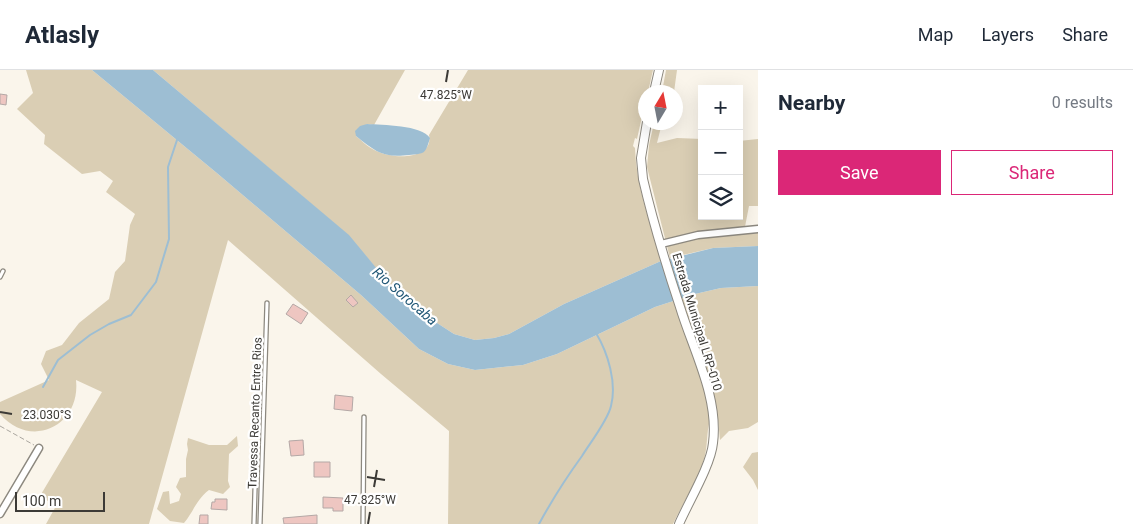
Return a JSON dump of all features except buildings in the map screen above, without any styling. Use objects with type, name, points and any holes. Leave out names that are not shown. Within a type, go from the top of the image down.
[{"type":"street","points":[[655,85],[658,70]]},
{"type":"street","name":"Estrada Municipal LRP-010","points":[[645,130],[642,145],[642,169],[647,195],[680,308],[704,375],[711,407],[713,442],[708,462],[679,524]]},
{"type":"street","points":[[662,248],[698,236],[758,228]]},
{"type":"street","points":[[0,514],[38,448]]},
{"type":"lane","points":[[0,277],[3,271]]},
{"type":"lane","name":"Travessa Recanto Entre Rios","points":[[260,524],[267,303]]},
{"type":"lane","points":[[363,524],[364,417]]},
{"type":"lane","points":[[254,524],[256,456]]},
{"type":"path","points":[[0,426],[38,448]]},
{"type":"shaded area","points":[[26,70],[92,70],[361,295],[419,349],[448,364],[475,370],[523,365],[557,354],[655,307],[721,288],[758,286],[758,422],[748,428],[729,431],[720,440],[718,419],[710,420],[701,467],[673,524],[448,524],[449,431],[228,240],[149,524],[46,524],[56,506],[40,496],[102,392],[76,380],[75,396],[71,410],[52,428],[39,431],[26,430],[12,425],[0,414],[0,402],[49,380],[41,364],[46,351],[62,345],[79,323],[109,299],[115,272],[125,261],[130,225],[135,214],[106,192],[113,181],[100,171],[82,174],[44,144],[45,135],[17,109],[33,93]]},
{"type":"shaded area","points":[[153,70],[405,70],[374,125],[367,124],[356,136],[376,151],[394,156],[411,156],[425,149],[429,143],[429,135],[468,70],[653,70],[650,85],[638,85],[639,130],[633,146],[635,148],[641,191],[661,261],[564,304],[509,334],[475,340],[454,334],[417,310],[397,293],[348,235]]},
{"type":"shaded area","points":[[666,70],[677,70],[675,85],[663,85]]},
{"type":"shaded area","points":[[652,130],[660,130],[657,143],[677,138],[698,139],[698,220],[743,220],[743,141],[758,139],[758,206],[749,206],[744,232],[758,231],[758,246],[713,248],[670,258],[647,167]]},
{"type":"shaded area","points":[[237,436],[238,446],[229,454],[228,481],[230,487],[223,494],[209,490],[201,498],[184,523],[170,521],[157,509],[163,492],[169,491],[170,504],[179,501],[181,494],[176,487],[180,478],[186,477],[188,438],[209,445],[227,445]]},
{"type":"shaded area","points":[[758,452],[758,490],[743,467],[752,453]]},
{"type":"water","points":[[92,70],[153,70],[349,235],[397,293],[417,310],[454,334],[475,340],[509,334],[564,304],[661,261],[713,248],[758,246],[758,286],[721,288],[655,307],[557,354],[523,365],[475,370],[448,364],[419,349],[361,295]]},
{"type":"water","points":[[367,124],[391,125],[419,130],[430,138],[427,148],[421,153],[400,156],[380,153],[356,136],[355,131],[360,126]]},
{"type":"waterway","points":[[43,387],[58,360],[90,335],[109,324],[131,315],[156,282],[169,239],[168,167],[178,137]]},
{"type":"waterway","points":[[539,524],[559,489],[603,425],[611,406],[613,388],[610,368],[596,333]]},
{"type":"water label","name":"Rio Sorocaba","points":[[405,296]]}]
